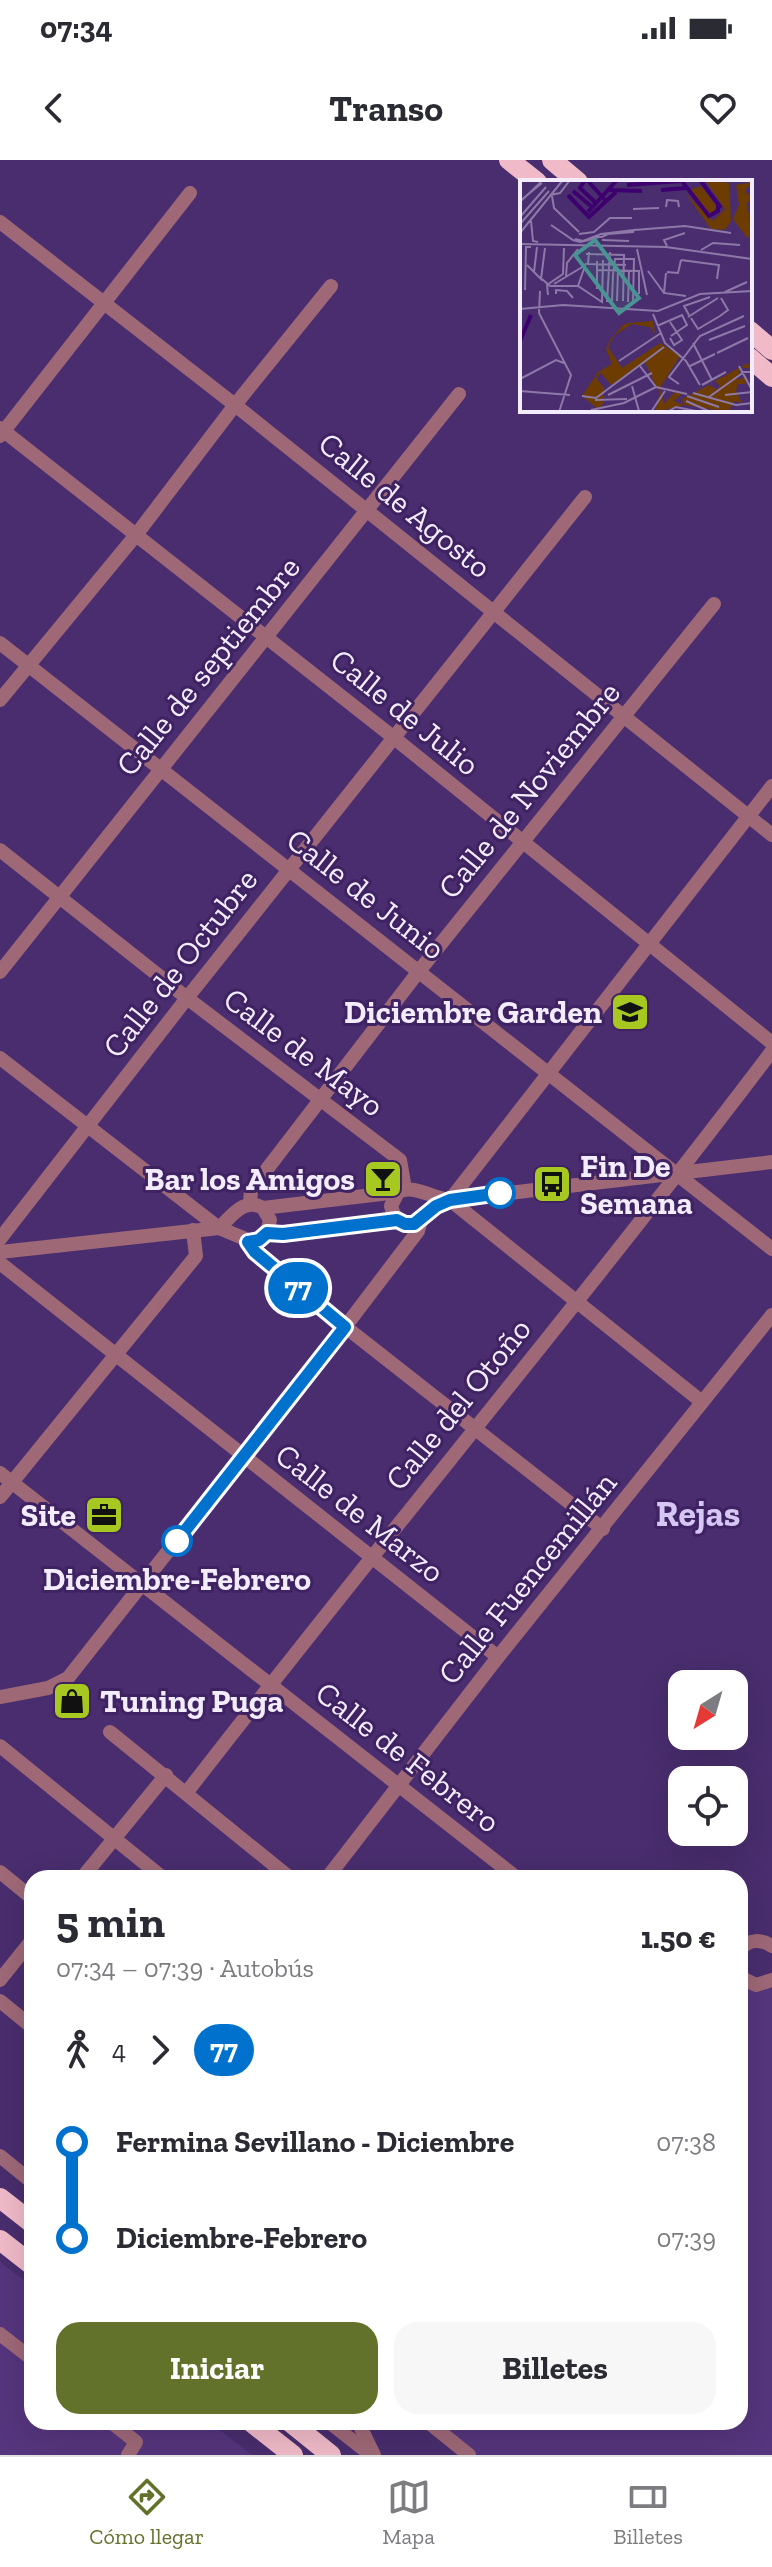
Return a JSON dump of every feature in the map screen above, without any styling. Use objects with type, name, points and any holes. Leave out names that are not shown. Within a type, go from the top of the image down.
[{"type":"highway","points":[[509,160],[534,180]]},
{"type":"highway","points":[[523,160],[546,180]]},
{"type":"highway","points":[[552,160],[576,180]]},
{"type":"highway","points":[[752,333],[772,350]]},
{"type":"highway","points":[[752,360],[772,377]]},
{"type":"highway","points":[[0,2198],[24,2217]]},
{"type":"highway","points":[[0,2230],[24,2248]]},
{"type":"highway","points":[[0,2240],[24,2259]]},
{"type":"highway","points":[[249,2430],[276,2455]]},
{"type":"highway","points":[[253,2430],[293,2455]]},
{"type":"highway","points":[[300,2430],[331,2455]]},
{"type":"street","points":[[1,432],[190,193]]},
{"type":"street","name":"Calle de Agosto","points":[[0,222],[235,405],[772,835]]},
{"type":"street","points":[[0,700],[136,535],[331,286]]},
{"type":"street","name":"Calle de septiembre","points":[[0,972],[459,394]]},
{"type":"street","name":"Calle de Julio","points":[[1,432],[393,737],[772,1043]]},
{"type":"street","name":"Calle de Octubre","points":[[0,1239],[585,497]]},
{"type":"street","name":"Calle de Noviembre","points":[[257,1206],[251,1190],[319,1099],[714,604]]},
{"type":"street","name":"Calle de Junio","points":[[0,643],[772,1249]]},
{"type":"street","points":[[267,1233],[283,1234],[397,1220],[405,1224],[424,1217],[450,1200],[772,786]]},
{"type":"street","name":"Calle de Mayo","points":[[0,850],[187,998],[400,1160],[401,1190]]},
{"type":"street","name":"Calle del Otoño","points":[[187,1792],[772,1051]]},
{"type":"street","points":[[0,1058],[219,1228],[244,1240],[259,1240],[267,1233],[270,1220],[257,1206]]},
{"type":"street","points":[[0,1252],[219,1228],[235,1213],[257,1206],[414,1188],[450,1200],[772,1162]]},
{"type":"street","points":[[397,1220],[391,1206],[401,1190]]},
{"type":"street","points":[[0,1697],[48,1688],[68,1678],[418,1231],[428,1207],[423,1193]]},
{"type":"street","points":[[450,1200],[702,1402]]},
{"type":"street","points":[[235,1213],[233,1227],[255,1252],[345,1327],[603,1529]]},
{"type":"street","points":[[0,1497],[6,1478],[117,1355],[196,1256],[193,1230]]},
{"type":"street","name":"Calle de Marzo","points":[[0,1263],[498,1657]]},
{"type":"street","name":"Calle Fuencemillán","points":[[333,1870],[498,1657],[772,1315]]},
{"type":"street","name":"Calle de Febrero","points":[[6,1478],[507,1870]]},
{"type":"street","points":[[110,1732],[280,1870]]},
{"type":"street","points":[[0,1746],[153,1870]]},
{"type":"street","points":[[89,1870],[166,1775]]},
{"type":"street","points":[[0,1872],[24,1892]]},
{"type":"street","points":[[765,1943],[772,1931]]},
{"type":"street","points":[[0,1980],[24,1950]]},
{"type":"street","points":[[748,1982],[772,1980]]},
{"type":"street","points":[[748,1983],[772,1991]]},
{"type":"street","points":[[0,2023],[5,2005],[24,2020]]},
{"type":"street","points":[[0,2156],[24,2176]]},
{"type":"street","points":[[0,2334],[24,2353]]},
{"type":"street","points":[[121,2430],[136,2442],[128,2455]]},
{"type":"street","points":[[339,2430],[372,2455]]},
{"type":"street","points":[[361,2430],[372,2455]]},
{"type":"street","points":[[438,2430],[469,2455]]},
{"type":"shaded area","points":[[748,1978],[772,1980],[772,2455],[469,2455],[438,2430],[748,2430]]},
{"type":"shaded area","points":[[0,2262],[24,2280],[24,2430],[219,2430],[252,2455],[0,2455]]},
{"type":"bus line","name":"77","points":[[177,1541],[345,1327],[255,1252],[248,1242],[259,1240],[267,1233],[283,1234],[397,1220],[414,1224],[436,1206],[450,1200],[500,1193]]},
{"type":"place","name":"Diciembre Garden","points":[[630,1012]]},
{"type":"place","name":"Bar los Amigos","points":[[383,1179]]},
{"type":"place","name":"Fin De Semana","points":[[552,1184]]},
{"type":"place","name":"Site","points":[[104,1515]]},
{"type":"place","name":"Diciembre-Febrero","points":[[177,1541]]},
{"type":"place","name":"Tuning Puga","points":[[72,1701]]},
{"type":"district","name":"Rejas","points":[[698,1513]]}]
